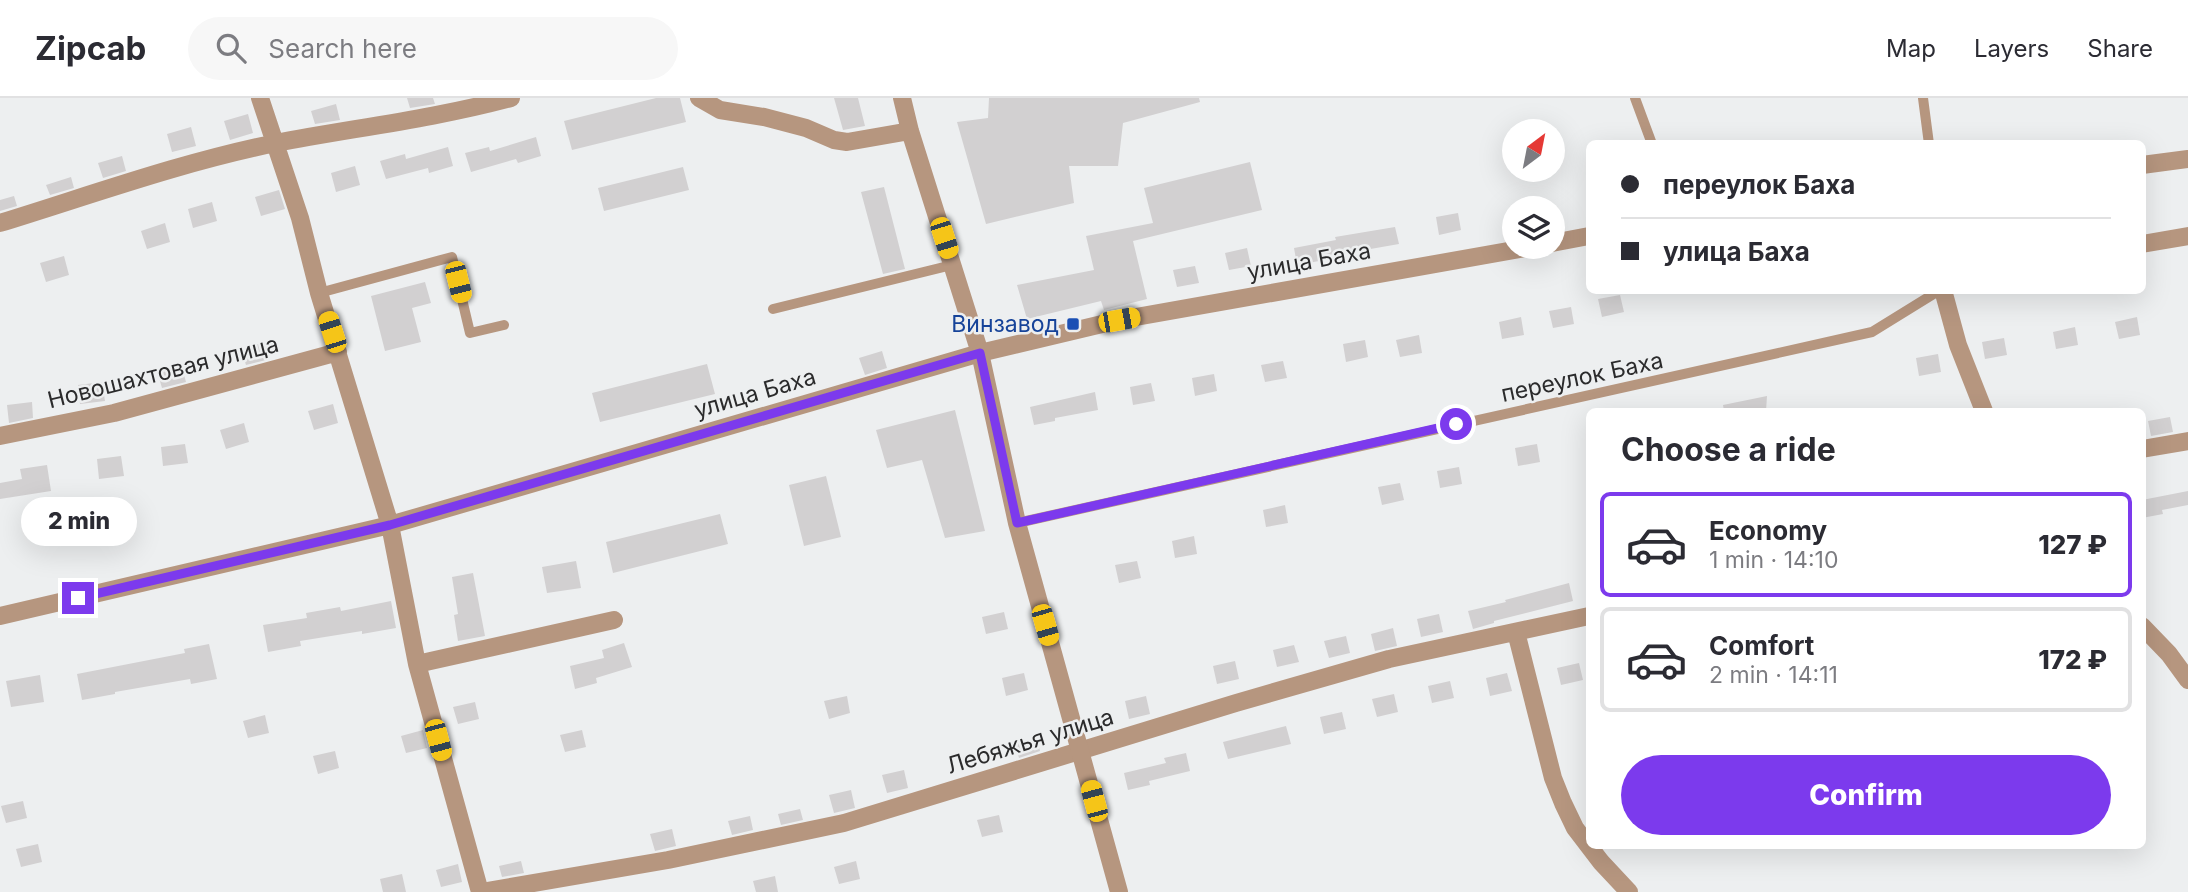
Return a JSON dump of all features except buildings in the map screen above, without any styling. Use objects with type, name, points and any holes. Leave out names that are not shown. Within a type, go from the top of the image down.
[{"type":"street","points":[[260,98],[300,218],[319,293],[390,525],[417,664],[481,892]]},
{"type":"street","points":[[0,223],[174,169],[274,144],[463,111],[511,98]]},
{"type":"street","points":[[699,98],[720,110],[764,117],[806,128],[834,140],[847,142],[910,131]]},
{"type":"street","points":[[902,98],[980,353],[1017,523],[1119,892]]},
{"type":"street","points":[[2146,164],[2188,159]]},
{"type":"street","points":[[2146,243],[2188,236]]},
{"type":"street","points":[[1565,241],[1586,237]]},
{"type":"street","name":"улица Баха","points":[[0,616],[390,525],[980,353],[1119,320],[1502,252]]},
{"type":"street","points":[[1942,294],[1958,345],[1983,408]]},
{"type":"street","name":"Новошахтовая улица","points":[[0,436],[114,413],[338,352]]},
{"type":"street","points":[[2146,448],[2188,441]]},
{"type":"street","name":"Лебяжья улица","points":[[481,892],[668,860],[844,823],[1376,663],[1586,617]]},
{"type":"street","points":[[417,664],[614,620]]},
{"type":"street","points":[[2146,630],[2169,654],[2188,680]]},
{"type":"street","points":[[1516,632],[1553,778],[1575,828],[1586,842]]},
{"type":"street","points":[[1591,849],[1629,892]]},
{"type":"lane","points":[[1635,98],[1651,140]]},
{"type":"lane","points":[[1923,98],[1928,140]]},
{"type":"lane","points":[[319,293],[452,257],[470,333],[505,326]]},
{"type":"lane","points":[[773,309],[952,265]]},
{"type":"lane","name":"переулок Баха","points":[[1017,523],[1872,332],[1934,294]]},
{"type":"place","name":"Винзавод","points":[[1073,324]]},
{"type":"route","points":[[78,598],[390,525],[980,353],[1017,523],[1456,424]]}]
